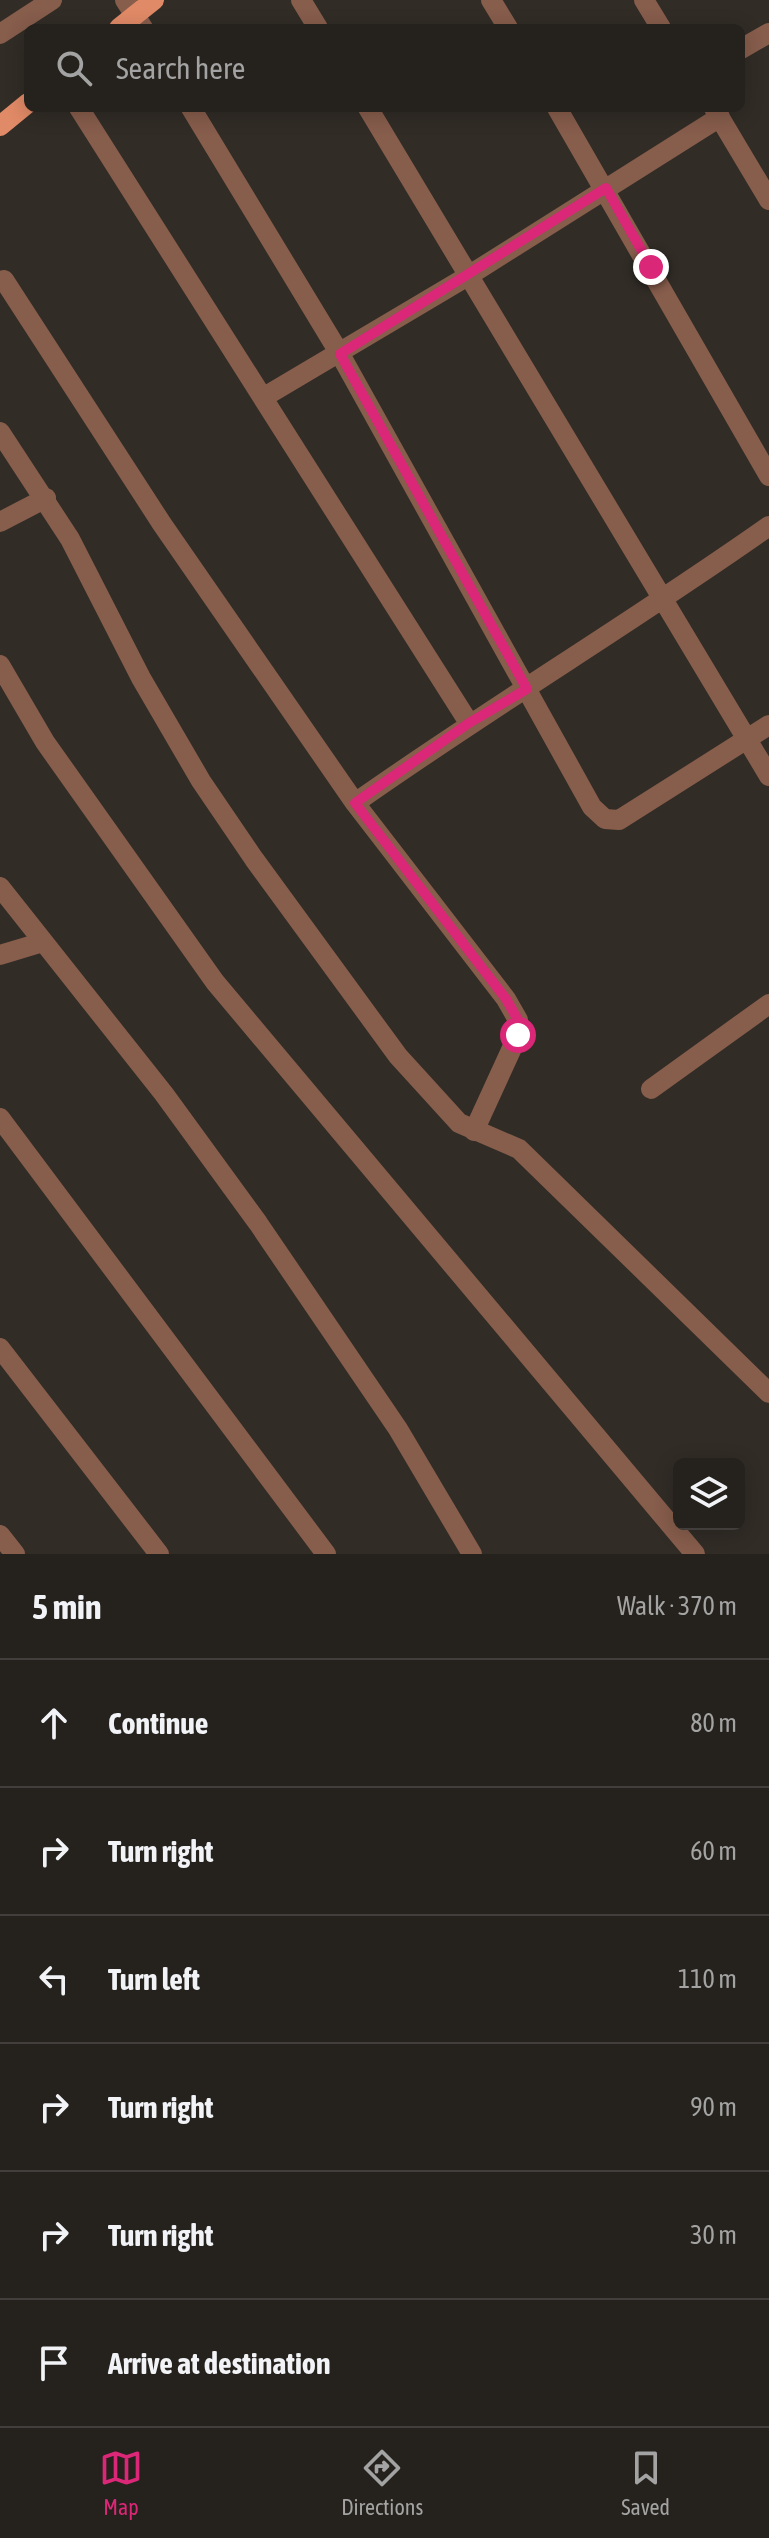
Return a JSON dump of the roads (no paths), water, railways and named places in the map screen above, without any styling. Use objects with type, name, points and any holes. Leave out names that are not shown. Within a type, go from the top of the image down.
[{"type":"main road","points":[[131,18],[154,0]]},
{"type":"main road","points":[[0,126],[24,106]]},
{"type":"street","points":[[0,34],[52,0]]},
{"type":"street","points":[[301,0],[316,24]]},
{"type":"street","points":[[491,0],[506,24]]},
{"type":"street","points":[[644,0],[659,24]]},
{"type":"street","points":[[745,47],[769,33]]},
{"type":"street","points":[[82,112],[469,723]]},
{"type":"street","points":[[193,112],[340,354],[592,807],[605,819],[619,820],[769,725]]},
{"type":"street","points":[[370,112],[661,602],[769,776]]},
{"type":"street","points":[[559,112],[606,188],[769,476]]},
{"type":"street","points":[[264,397],[468,276],[606,188],[717,112],[769,200]]},
{"type":"street","points":[[4,280],[162,524],[355,803],[506,999],[518,1020],[518,1035],[474,1131]]},
{"type":"street","points":[[0,432],[46,498],[141,678],[201,781],[398,1056],[459,1123],[519,1149],[769,1393]]},
{"type":"street","points":[[0,522],[46,498]]},
{"type":"street","points":[[355,803],[469,723],[661,602],[769,526]]},
{"type":"street","points":[[0,665],[45,742],[215,982],[695,1554]]},
{"type":"street","points":[[0,887],[164,1094],[258,1223],[398,1429],[472,1554]]},
{"type":"street","points":[[0,955],[43,942]]},
{"type":"street","points":[[651,1089],[769,1004]]},
{"type":"street","points":[[0,1118],[326,1554]]},
{"type":"street","points":[[0,1348],[159,1554]]},
{"type":"street","points":[[0,1535],[15,1554]]}]
